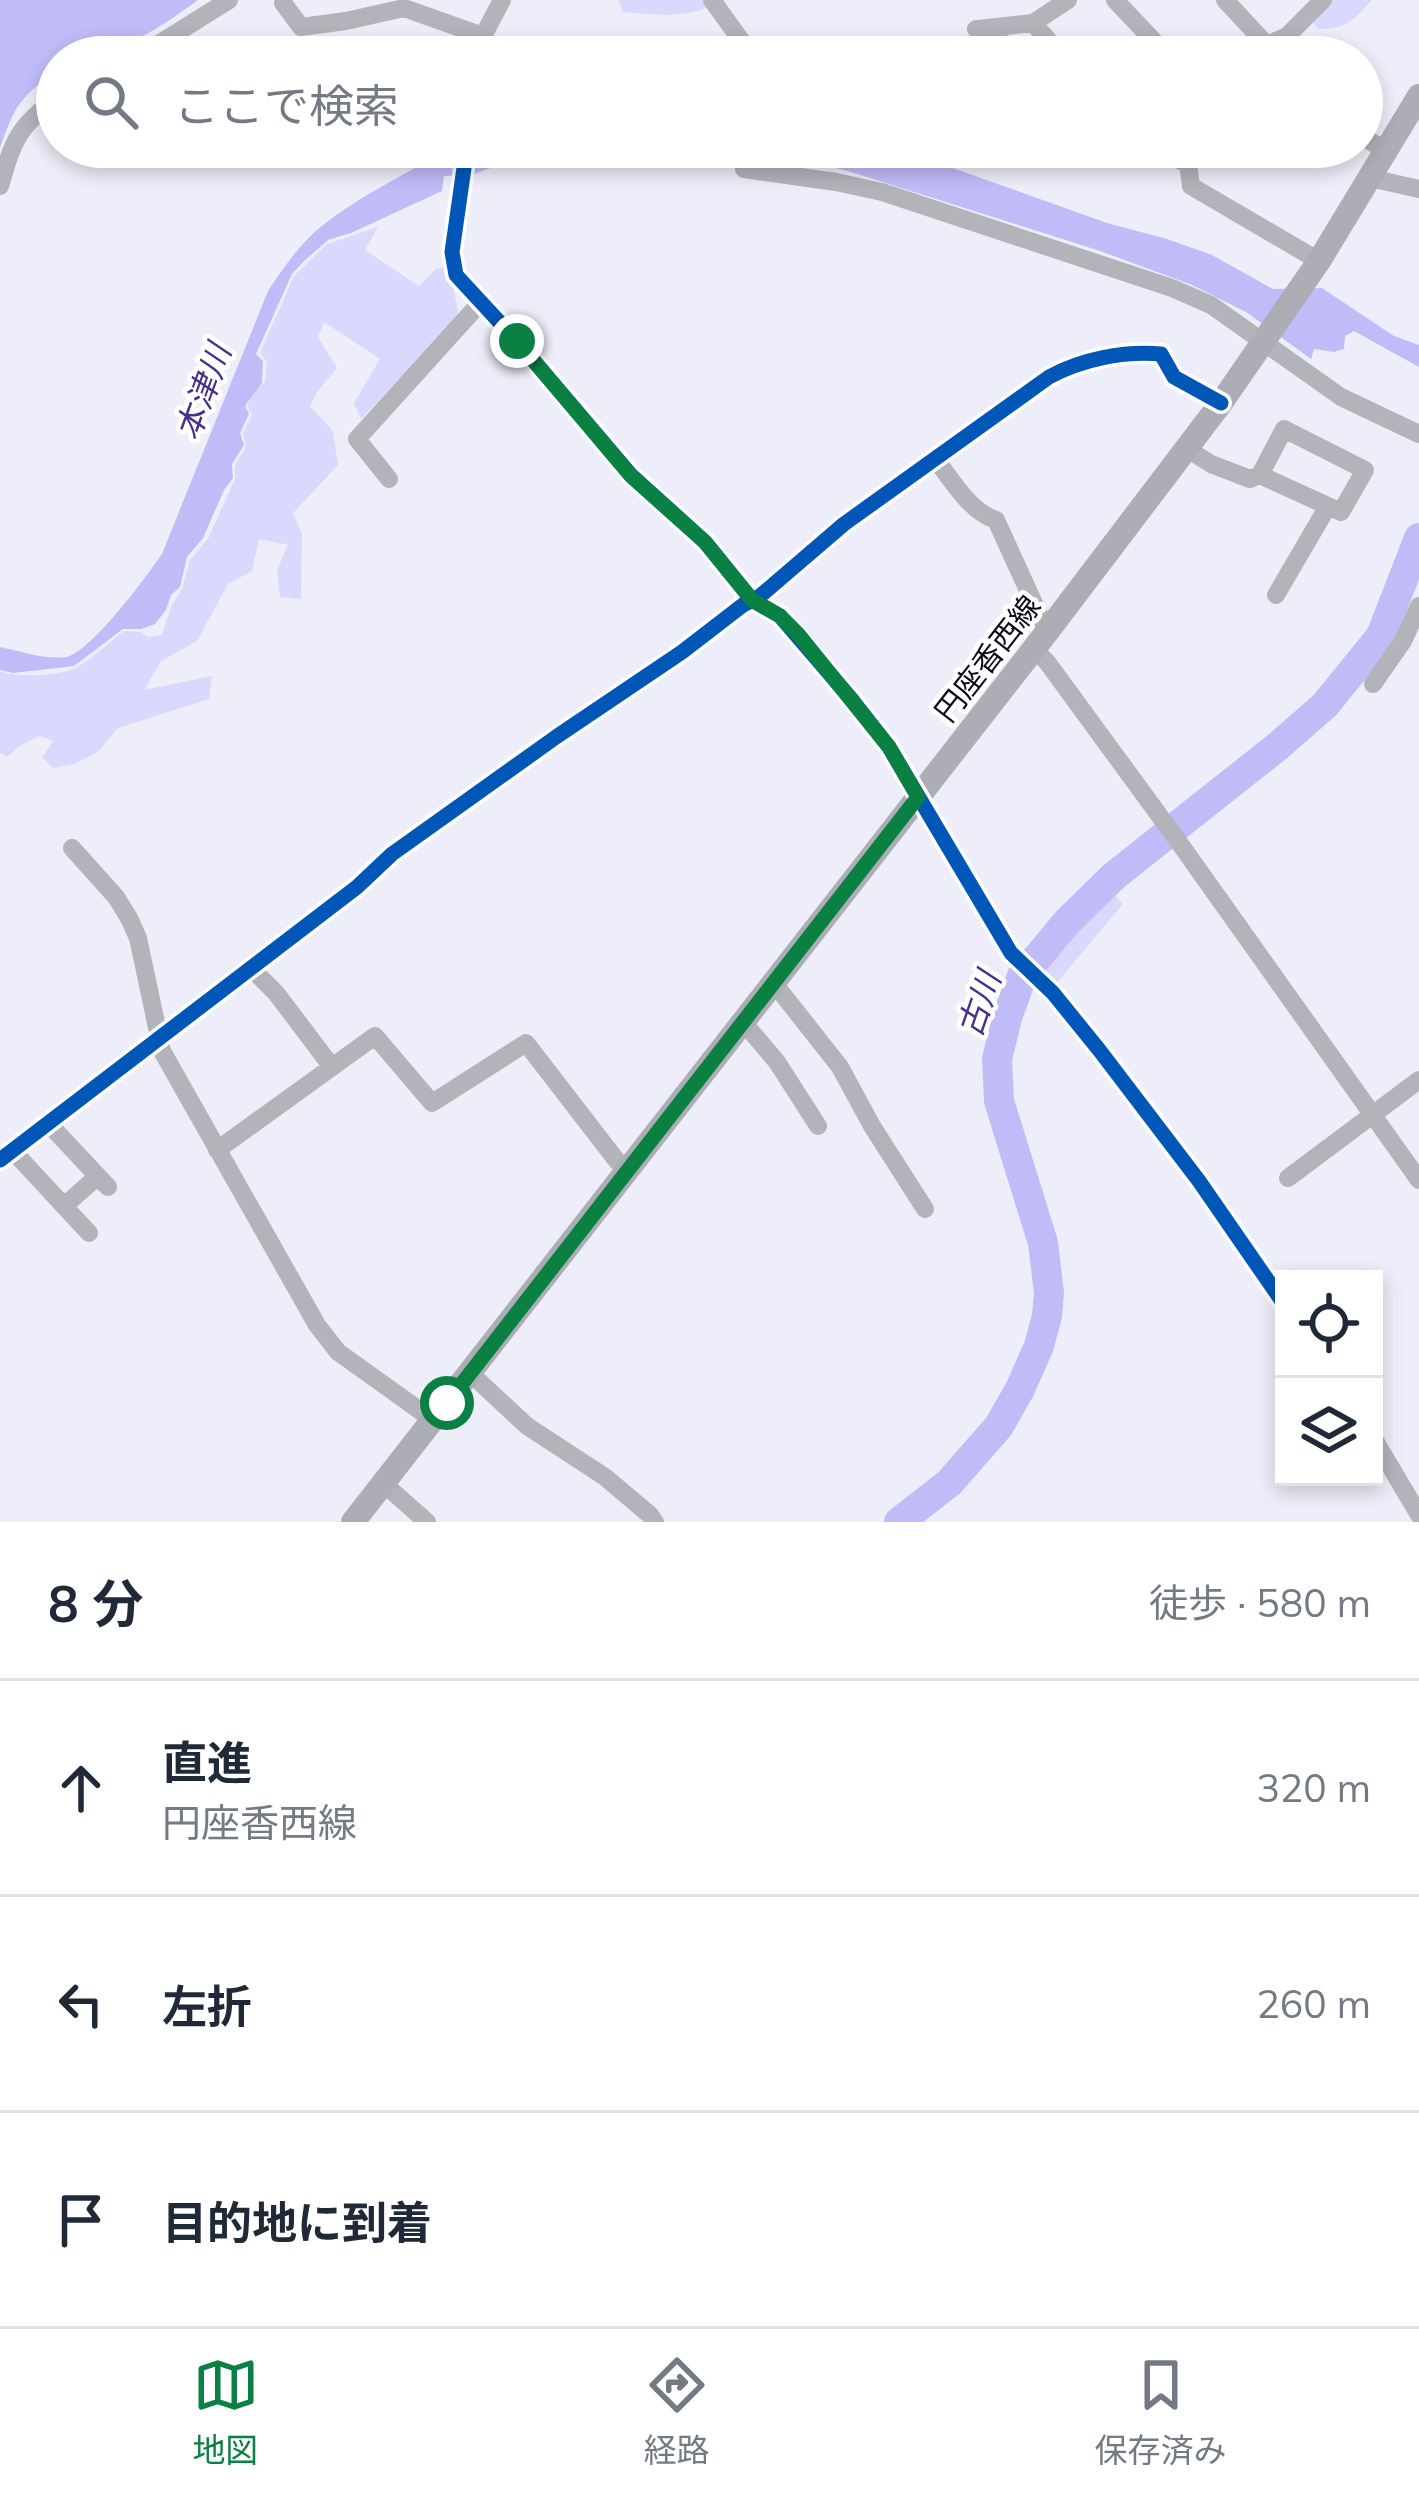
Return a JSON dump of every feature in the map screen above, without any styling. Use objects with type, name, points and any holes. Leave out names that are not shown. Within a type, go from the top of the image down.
[{"type":"main road","name":"円座香西線","points":[[1383,156],[1419,96]]},
{"type":"main road","name":"円座香西線","points":[[353,1522],[1220,403],[1319,261],[1376,168]]},
{"type":"street","points":[[172,36],[229,0]]},
{"type":"street","points":[[284,0],[301,27],[404,8],[483,36],[502,0]]},
{"type":"street","points":[[712,0],[738,36]]},
{"type":"street","points":[[989,36],[976,29],[1033,23],[1068,0]]},
{"type":"street","points":[[1115,0],[1149,36]]},
{"type":"street","points":[[1225,0],[1250,36]]},
{"type":"street","points":[[1287,36],[1322,0]]},
{"type":"street","points":[[1033,23],[1044,36]]},
{"type":"street","points":[[0,186],[13,143],[36,113]]},
{"type":"street","points":[[464,168],[452,252],[457,275],[631,476],[705,542],[752,600],[780,616],[798,634],[889,747],[1011,953],[1053,993],[1100,1051],[1275,1291]]},
{"type":"street","points":[[1190,168],[1191,186],[1319,261]]},
{"type":"street","points":[[744,169],[883,192],[1172,288],[1211,305],[1341,397],[1419,434]]},
{"type":"street","points":[[1370,178],[1419,189]]},
{"type":"street","points":[[389,479],[357,439],[480,303]]},
{"type":"street","points":[[89,1233],[6,1155],[357,887],[392,854],[682,652],[844,524],[1033,387],[1072,365],[1133,353],[1161,354],[1174,377],[1220,403]]},
{"type":"street","points":[[1186,448],[1211,464],[1250,478],[1260,475],[1341,512],[1365,470],[1284,429],[1260,475]]},
{"type":"street","points":[[936,460],[971,505],[996,520],[1047,662],[1419,1180]]},
{"type":"street","points":[[1276,595],[1328,506]]},
{"type":"street","points":[[1372,684],[1403,641],[1419,606]]},
{"type":"street","points":[[72,848],[129,918],[138,938],[158,1040],[316,1325],[338,1352],[433,1420]]},
{"type":"street","points":[[251,968],[332,1066]]},
{"type":"street","points":[[773,982],[840,1067],[925,1209]]},
{"type":"street","points":[[743,1022],[777,1062],[818,1126]]},
{"type":"street","points":[[217,1150],[375,1036],[432,1103],[526,1042],[627,1169]]},
{"type":"street","points":[[1288,1178],[1419,1080]]},
{"type":"street","points":[[48,1123],[103,1181],[64,1206]]},
{"type":"street","points":[[470,1373],[527,1426],[604,1477],[655,1522]]},
{"type":"street","points":[[1383,1454],[1419,1515]]},
{"type":"street","points":[[384,1484],[427,1522]]},
{"type":"shaded area","points":[[0,0],[198,0],[141,36],[36,36],[36,87],[20,103],[0,148]]},
{"type":"shaded area","points":[[618,0],[722,0],[698,11],[662,15],[623,12]]},
{"type":"shaded area","points":[[1325,0],[1372,0],[1349,22],[1319,29],[1308,18]]},
{"type":"shaded area","points":[[415,168],[490,168],[472,175],[444,176],[442,191],[328,240],[292,274],[256,354],[263,361],[262,383],[245,406],[249,414],[240,433],[244,445],[232,464],[233,478],[203,538],[187,557],[180,587],[155,624],[123,629],[74,666],[13,673],[0,670],[0,647],[50,657],[76,652],[103,628],[155,565],[268,291],[300,247],[350,206]]},
{"type":"shaded area","points":[[835,168],[953,168],[1212,255],[1273,289],[1322,288],[1394,336],[1419,345],[1419,367],[1354,331],[1345,336],[1344,349],[1314,349],[1311,359],[1246,312],[1192,285]]},
{"type":"shaded area","points":[[378,227],[365,250],[419,286],[436,269],[449,266],[459,317],[361,419],[354,403],[380,359],[324,322],[318,337],[337,368],[310,406],[333,431],[338,465],[293,513],[302,533],[301,599],[280,597],[277,570],[288,545],[259,539],[252,571],[228,584],[197,641],[161,661],[144,690],[212,676],[209,699],[118,728],[98,752],[74,764],[53,768],[42,757],[54,741],[40,736],[7,757],[0,753],[0,672],[60,673],[83,663],[124,631],[162,635],[190,560],[208,539],[235,479],[235,465],[246,447],[243,433],[252,415],[247,406],[265,382],[267,362],[260,353],[294,276],[327,244]]},
{"type":"shaded area","points":[[1110,890],[1123,904],[1055,985],[1037,967]]},
{"type":"waterway","name":"古川","points":[[899,1522],[949,1483],[999,1426],[1039,1346],[1047,1316],[1043,1243],[999,1101],[997,1059],[1022,976],[1114,876],[1325,705],[1381,636],[1419,538]]},
{"type":"cycle path","points":[[464,168],[452,252],[456,275],[631,475],[705,542],[752,600],[780,616],[853,701],[889,747],[1011,953],[1053,993],[1100,1051],[1275,1291]]},
{"type":"cycle path","points":[[0,1160],[357,887],[392,854],[760,596],[844,524],[1049,377],[1103,358],[1161,354],[1174,377],[1221,403]]},
{"type":"route","points":[[447,1403],[918,797],[889,747],[798,634],[780,616],[752,600],[705,542],[631,476],[517,341]]},
{"type":"water label","name":"本津川","points":[[203,392]]}]
